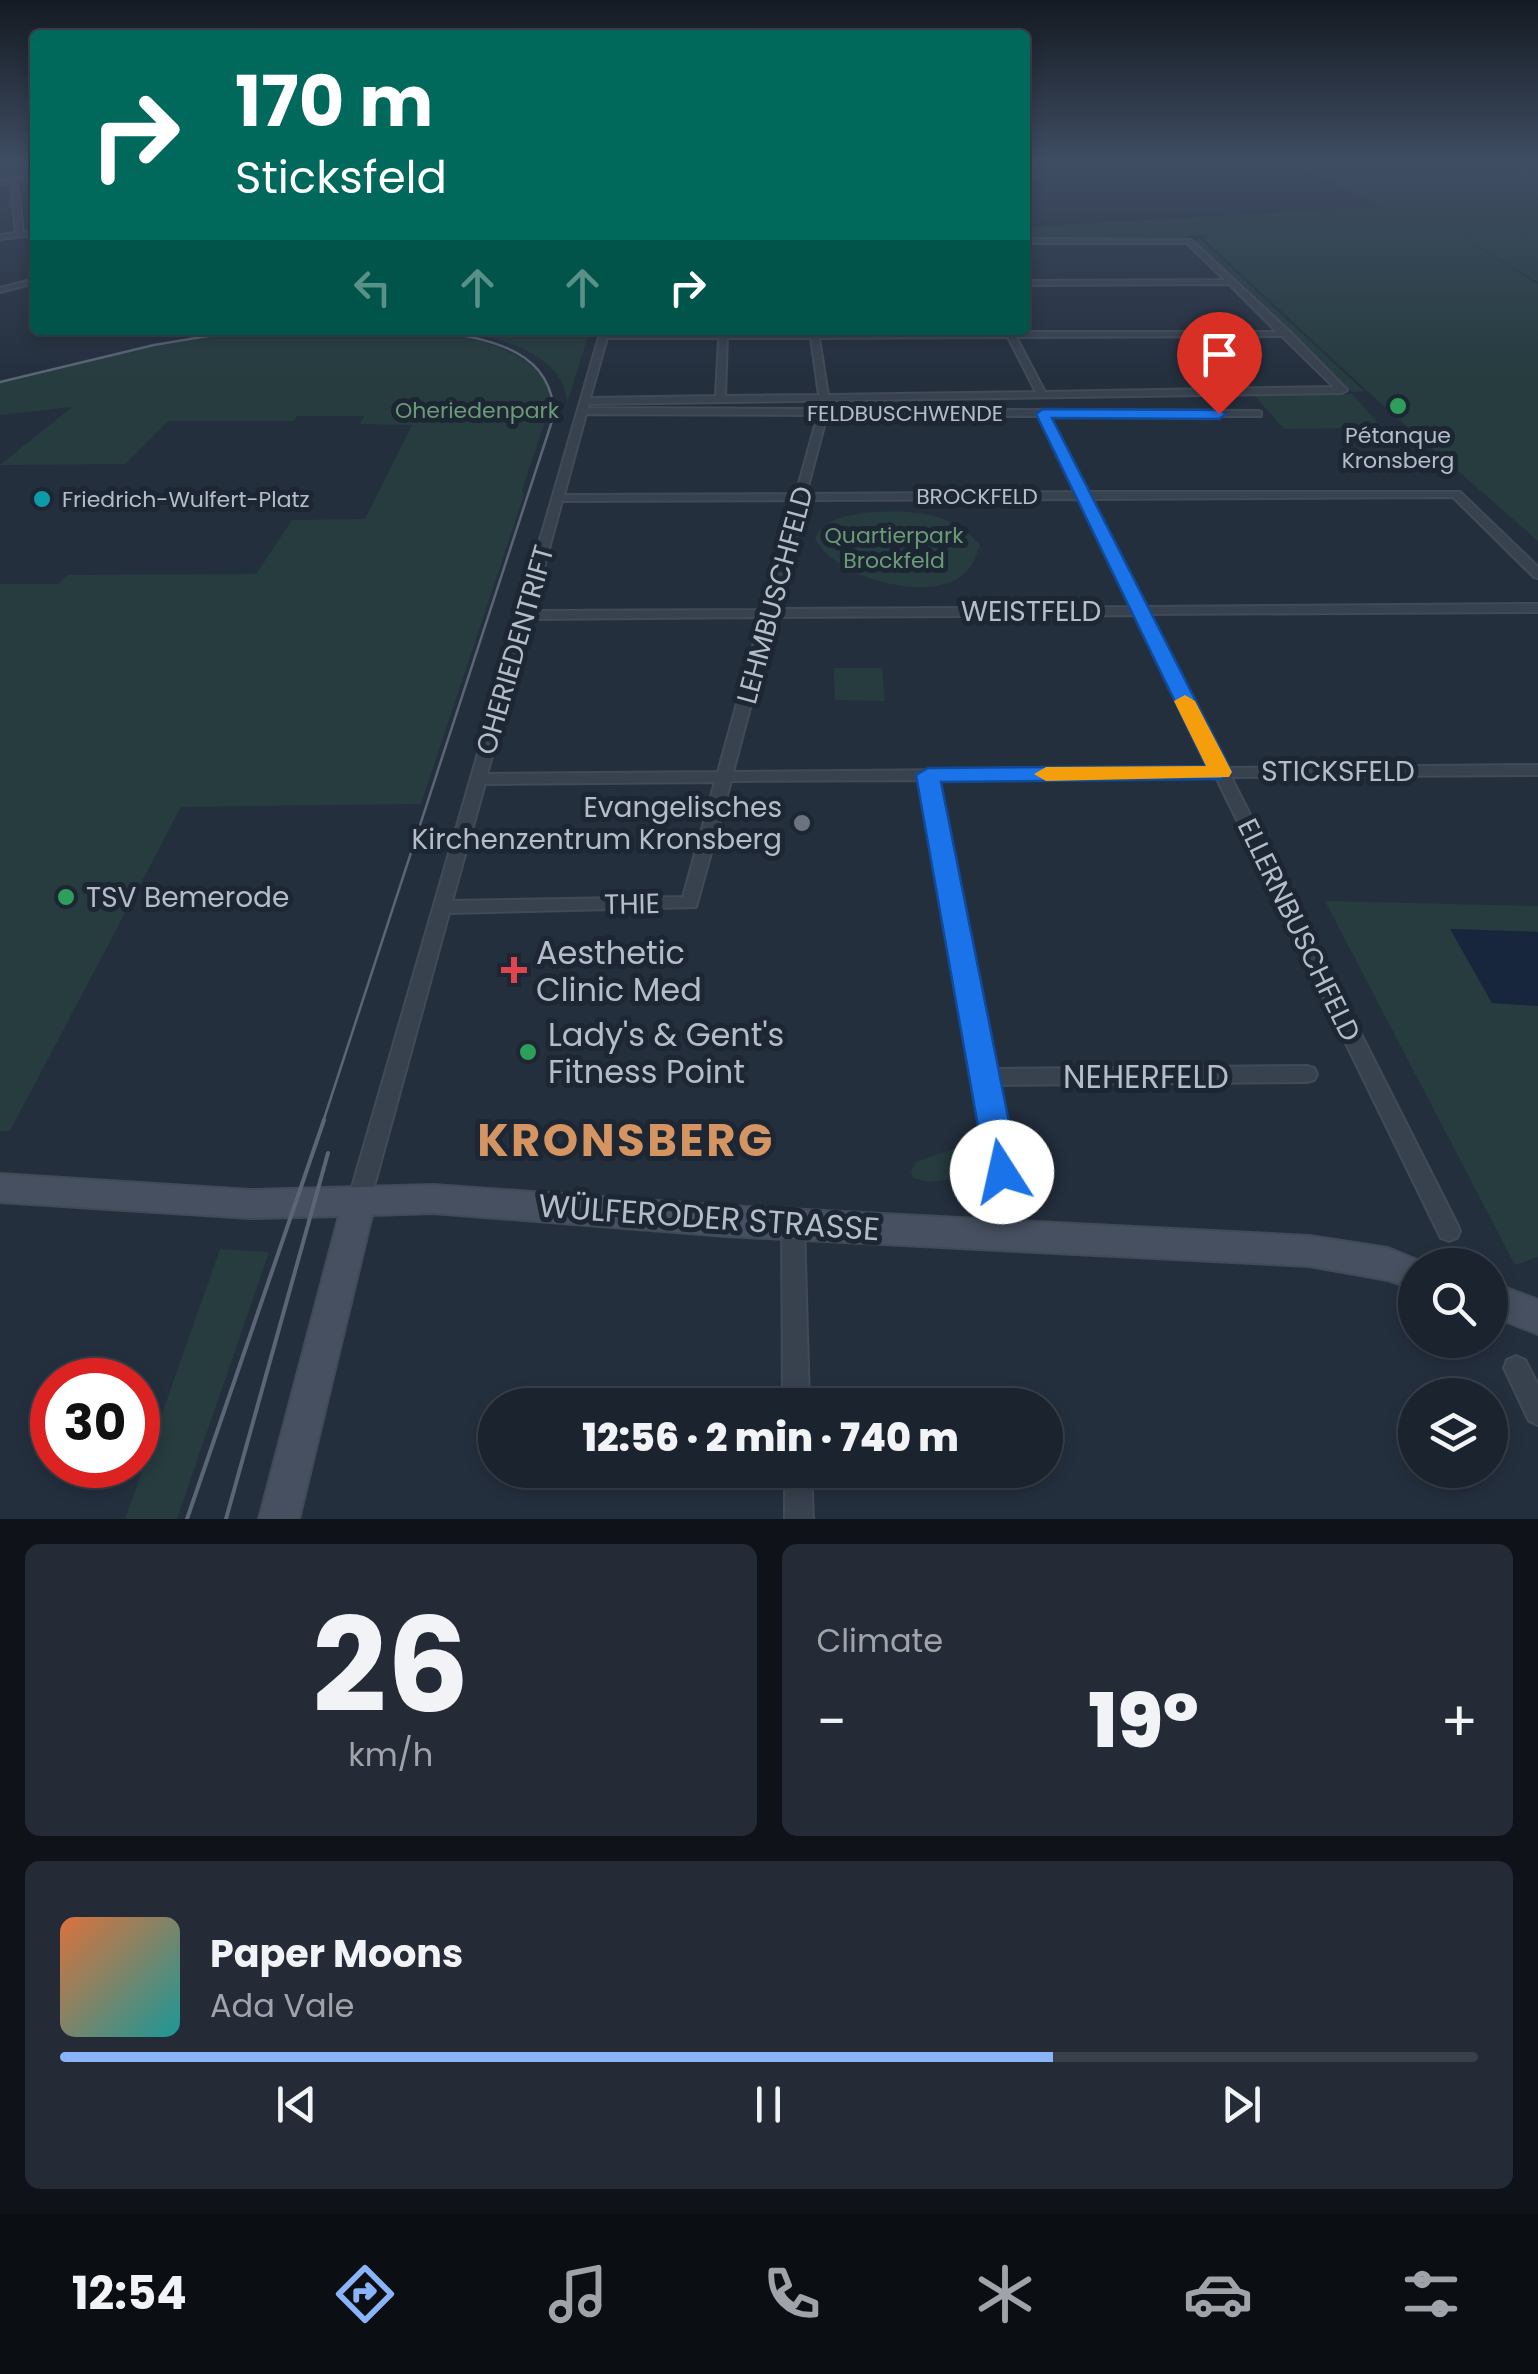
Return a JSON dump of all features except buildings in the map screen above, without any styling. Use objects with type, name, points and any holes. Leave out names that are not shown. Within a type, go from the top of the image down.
[{"type":"main road","name":"WÜLFERODER STRASSE","points":[[0,1188],[250,1204],[433,1198],[793,1224],[1309,1251],[1398,1267]]},
{"type":"main road","points":[[279,1519],[359,1200]]},
{"type":"main road","points":[[1508,1302],[1537,1308]]},
{"type":"street","points":[[0,237],[28,234]]},
{"type":"street","points":[[1030,241],[1189,241],[1286,334]]},
{"type":"street","points":[[1030,283],[1233,282]]},
{"type":"street","points":[[0,290],[30,284]]},
{"type":"street","points":[[1030,332],[1286,334]]},
{"type":"street","name":"FELDBUSCHWENDE","points":[[584,406],[720,399],[1342,390],[1286,334]]},
{"type":"street","name":"OHERIEDENTRIFT","points":[[359,1200],[603,335]]},
{"type":"street","points":[[683,335],[754,335]]},
{"type":"street","points":[[815,335],[824,398]]},
{"type":"street","points":[[1010,335],[1042,395]]},
{"type":"street","points":[[720,399],[723,336]]},
{"type":"street","name":"FELDBUSCHWENDE","points":[[584,406],[822,412],[1258,414],[1240,392]]},
{"type":"street","name":"LEHMBUSCHFELD","points":[[726,776],[822,412]]},
{"type":"street","name":"ELLERNBUSCHFELD","points":[[1043,414],[1449,1231]]},
{"type":"street","name":"BROCKFELD","points":[[558,498],[1456,494],[1538,574]]},
{"type":"street","name":"WEISTFELD","points":[[525,614],[1538,608]]},
{"type":"street","name":"STICKSFELD","points":[[478,778],[1538,770]]},
{"type":"street","points":[[928,775],[1014,1234]]},
{"type":"street","name":"THIE","points":[[442,906],[690,903],[726,776]]},
{"type":"street","name":"NEHERFELD","points":[[985,1078],[1307,1074]]},
{"type":"street","points":[[793,1224],[796,1388]]},
{"type":"street","points":[[1516,1368],[1538,1412]]},
{"type":"street","points":[[798,1488],[799,1519]]},
{"type":"green space","points":[[1030,234],[1538,234],[1538,282],[1461,237],[1538,284],[1538,541],[1368,392],[1203,238],[1206,235],[1191,235],[1184,240],[1030,240]]},
{"type":"green space","points":[[1200,239],[1364,391],[1352,392],[1194,241]]},
{"type":"green space","name":"Oheriedenpark","points":[[221,335],[465,337],[510,352],[529,364],[543,379],[550,398],[549,421],[545,421],[421,804],[181,807],[10,1131],[0,1131],[0,584],[58,584],[67,575],[256,574],[292,520],[365,519],[412,425],[360,424],[364,416],[297,416],[294,421],[168,421],[125,464],[0,465],[72,407],[0,415],[0,383],[147,348]]},
{"type":"green space","points":[[478,335],[588,335],[567,404],[564,387],[542,360]]},
{"type":"green space","points":[[1352,394],[1399,446],[1372,446],[1353,428],[1284,429],[1254,395]]},
{"type":"green space","name":"Quartierpark Brockfeld","points":[[871,512],[917,513],[945,519],[980,546],[967,571],[949,583],[907,587],[861,575],[825,552],[815,538],[832,521]]},
{"type":"green space","points":[[834,668],[882,668],[885,701],[835,700]]},
{"type":"green space","points":[[1325,901],[1538,906],[1538,932],[1451,929],[1492,1003],[1538,1006],[1538,1257],[1515,1265]]},
{"type":"green space","points":[[953,1149],[966,1151],[972,1165],[964,1178],[929,1182],[913,1178],[911,1171],[916,1162]]},
{"type":"green space","points":[[220,1249],[269,1252],[177,1519],[125,1519],[136,1488],[160,1488],[160,1420]]},
{"type":"water","points":[[1450,929],[1538,932],[1538,1006],[1492,1003]]},
{"type":"tram line","points":[[0,382],[154,345],[214,335]]},
{"type":"tram line","points":[[323,1122],[554,415],[542,375],[529,361],[514,351],[460,335]]},
{"type":"tram line","points":[[187,1519],[324,1120]]},
{"type":"tram line","points":[[226,1519],[328,1153]]},
{"type":"slow traffic","points":[[1046,774],[1221,772],[1185,701]]},
{"type":"place","name":"Pétanque Kronsberg","points":[[1398,406]]},
{"type":"place","name":"Friedrich-Wulfert-Platz","points":[[42,499]]},
{"type":"place","name":"Evangelisches Kirchenzentrum Kronsberg","points":[[802,823]]},
{"type":"place","name":"TSV Bemerode","points":[[66,897]]},
{"type":"place","name":"Aesthetic Clinic Med","points":[[514,970]]},
{"type":"place","name":"Lady's & Gent's Fitness Point","points":[[528,1052]]},
{"type":"district","name":"KRONSBERG","points":[[626,1140]]},
{"type":"route","points":[[1002,1172],[928,775],[1221,772],[1043,414],[1219,414]]}]
